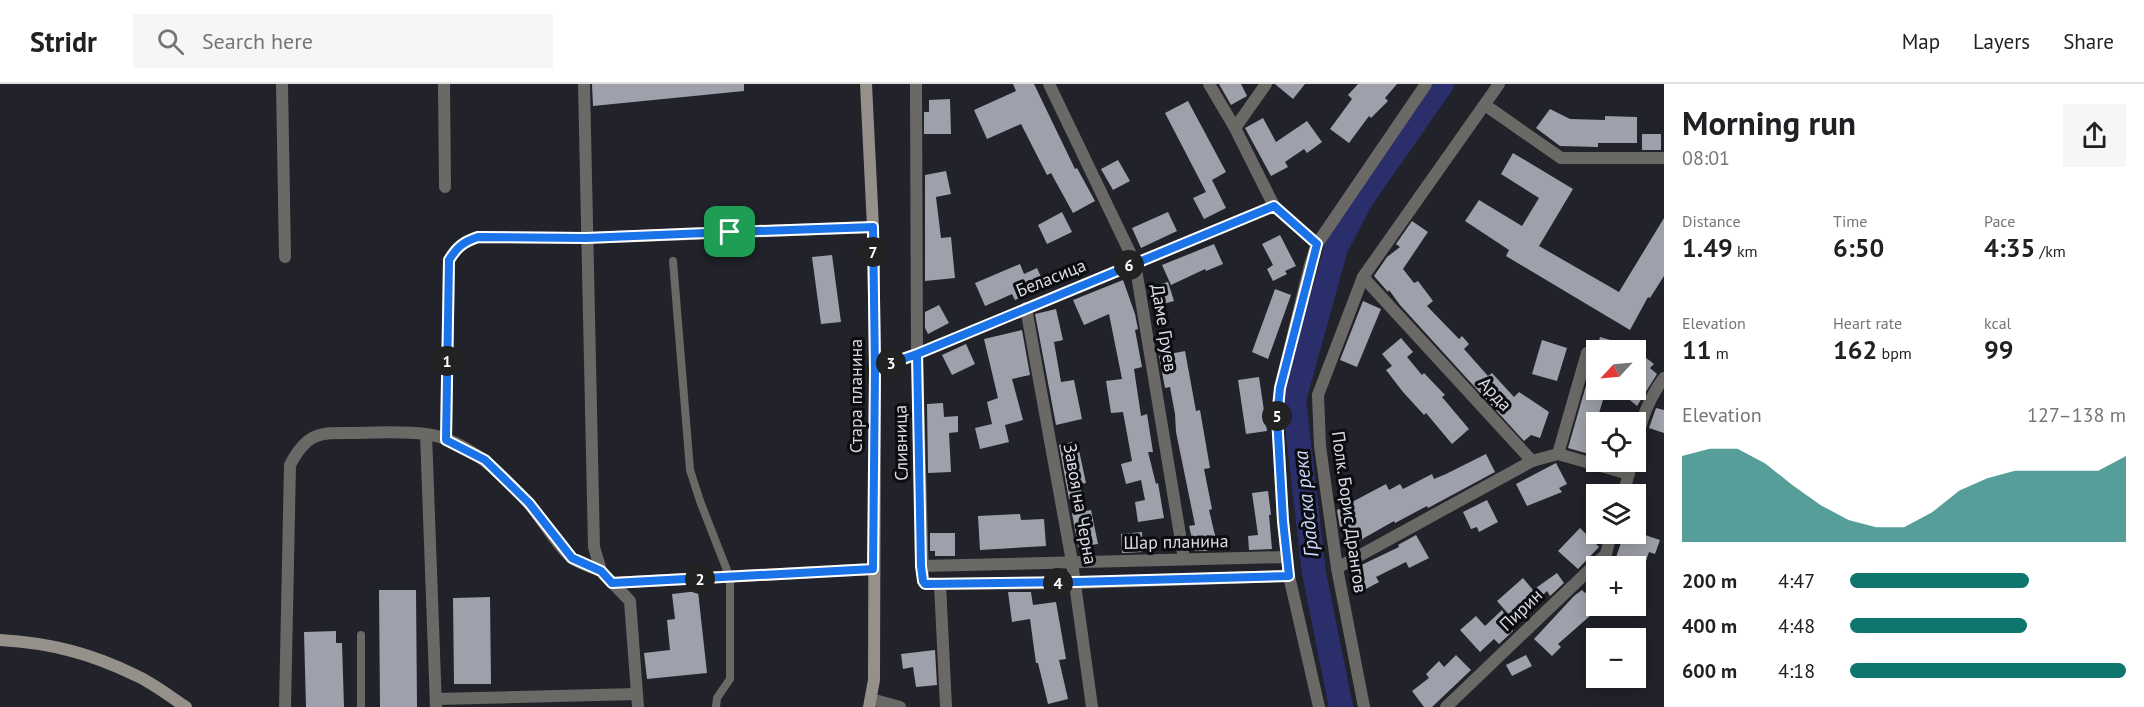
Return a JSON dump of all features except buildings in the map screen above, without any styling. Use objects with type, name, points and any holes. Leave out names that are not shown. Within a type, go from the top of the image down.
[{"type":"street","points":[[282,84],[285,256]]},
{"type":"street","points":[[444,84],[445,187]]},
{"type":"street","points":[[584,84],[594,547],[601,571]]},
{"type":"street","name":"Стара планина","points":[[866,84],[873,227],[875,369],[874,680],[870,703]]},
{"type":"street","name":"Сливница","points":[[916,84],[917,354],[921,566],[925,584]]},
{"type":"street","name":"Даме Груев","points":[[1049,84],[1135,263],[1184,559]]},
{"type":"street","points":[[1209,84],[1235,128],[1274,206],[1317,244]]},
{"type":"street","points":[[1235,128],[1266,84]]},
{"type":"street","points":[[1319,707],[1289,576],[1283,521],[1277,417],[1280,388],[1317,244],[1426,84]]},
{"type":"street","name":"Полк. Борис Дрангов","points":[[1364,707],[1337,568],[1320,446],[1318,396],[1363,277],[1499,84]]},
{"type":"street","points":[[1485,105],[1561,159],[1664,158]]},
{"type":"street","name":"Беласица","points":[[875,369],[917,354],[1274,206]]},
{"type":"street","points":[[446,440],[449,260],[455,249],[465,241],[478,237],[586,238],[873,227]]},
{"type":"street","name":"Арда","points":[[1363,277],[1532,461]]},
{"type":"street","name":"Завоя на Черна","points":[[1026,308],[1072,562],[1092,707]]},
{"type":"street","points":[[1558,454],[1586,356]]},
{"type":"street","points":[[1644,412],[1653,393],[1664,378]]},
{"type":"street","points":[[285,707],[290,465],[300,446],[314,436],[327,433],[378,432],[426,434],[446,440],[485,460],[529,503],[572,558],[601,571],[630,601],[637,701],[436,703],[426,434]]},
{"type":"street","points":[[1337,568],[1532,461],[1558,454],[1586,459]]},
{"type":"street","name":"Пирин","points":[[1446,707],[1605,554],[1608,544]]},
{"type":"street","name":"Шар планина","points":[[921,566],[1287,557]]},
{"type":"street","points":[[612,583],[873,569]]},
{"type":"street","name":"Шар планина","points":[[925,584],[1289,576]]},
{"type":"street","points":[[940,584],[946,707]]},
{"type":"street","points":[[0,640],[32,642],[73,650],[136,675],[186,707]]},
{"type":"street","points":[[870,703],[900,707]]},
{"type":"lane","points":[[673,261],[690,470],[730,578],[730,679],[717,698],[716,707]]},
{"type":"lane","points":[[361,635],[361,707]]},
{"type":"waterway","name":"Градска река","points":[[1341,707],[1314,573],[1294,400],[1336,248],[1361,200],[1442,84]]},
{"type":"route","points":[[730,232],[586,238],[478,237],[465,241],[455,249],[449,260],[446,440],[485,460],[529,503],[572,558],[601,571],[612,583],[873,569],[875,369],[917,354],[921,566],[925,584],[1289,576],[1283,521],[1277,417],[1280,388],[1310,264],[1317,244],[1274,206],[917,354],[875,369],[873,227],[730,232]]}]
